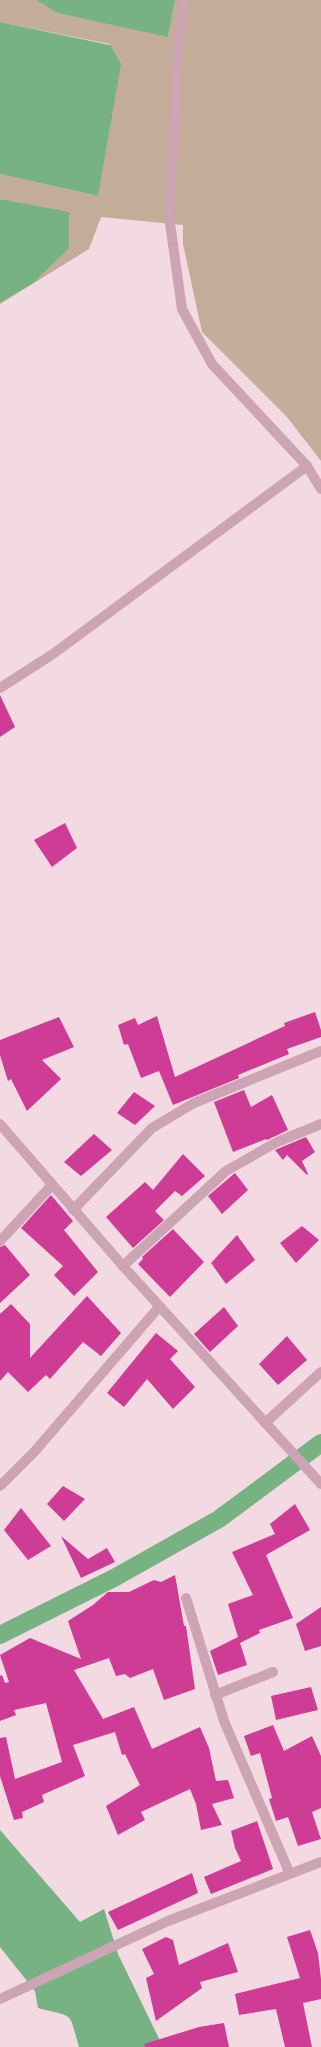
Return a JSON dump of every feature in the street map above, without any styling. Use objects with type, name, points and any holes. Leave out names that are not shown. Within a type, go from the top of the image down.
[{"type":"street","points":[[184,0],[179,37],[169,216],[182,309],[212,364],[307,466],[321,489]]},
{"type":"street","points":[[0,688],[52,654],[307,466]]},
{"type":"street","points":[[73,1210],[152,1128],[194,1103],[321,1051]]},
{"type":"street","points":[[0,1124],[73,1210],[321,1484]]},
{"type":"street","points":[[123,1266],[226,1171],[277,1142],[321,1124]]},
{"type":"street","points":[[0,1241],[52,1185]]},
{"type":"street","points":[[0,1486],[35,1451],[159,1306]]},
{"type":"street","points":[[266,1425],[321,1372]]},
{"type":"street","points":[[186,1598],[215,1695],[290,1874]]},
{"type":"street","points":[[215,1695],[273,1672]]},
{"type":"street","points":[[0,1999],[168,1921],[321,1862]]},
{"type":"shaded area","points":[[0,0],[36,0],[57,13],[168,36],[175,0],[321,0],[321,461],[287,417],[202,332],[183,244],[183,225],[101,217],[89,249],[0,304],[32,284],[69,213],[0,199],[0,174],[98,196],[110,44],[0,22]]},
{"type":"shaded area","points":[[36,0],[175,0],[168,37],[57,13]]},
{"type":"shaded area","points":[[0,22],[110,45],[121,64],[98,196],[0,174]]},
{"type":"shaded area","points":[[0,199],[69,212],[69,248],[32,284],[0,303]]},
{"type":"shaded area","points":[[0,1830],[80,1922],[104,1909],[118,1954],[163,2047],[79,2047],[69,2017],[38,2008],[35,1991],[0,1947]]},
{"type":"building","points":[[0,695],[15,727],[0,737]]},
{"type":"building","points":[[65,823],[77,848],[52,867],[34,840]]},
{"type":"building","points":[[315,1012],[321,1030],[321,1037],[287,1049],[289,1054],[238,1075],[239,1078],[173,1105],[159,1071],[141,1078],[128,1044],[124,1045],[118,1025],[135,1018],[138,1025],[157,1016],[175,1077],[285,1026],[284,1023]]},
{"type":"building","points":[[59,1017],[74,1047],[42,1060],[61,1079],[27,1111],[11,1079],[8,1081],[0,1055],[0,1040]]},
{"type":"building","points":[[244,1090],[251,1107],[272,1095],[288,1130],[267,1140],[266,1139],[233,1152],[214,1102]]},
{"type":"building","points":[[134,1092],[155,1106],[135,1125],[117,1113]]},
{"type":"building","points":[[94,1134],[112,1150],[81,1176],[64,1162]]},
{"type":"building","points":[[306,1137],[315,1152],[302,1161],[308,1174],[307,1175],[287,1155],[283,1160],[275,1150]]},
{"type":"building","points":[[183,1154],[205,1176],[182,1196],[175,1191],[155,1211],[164,1220],[133,1248],[106,1217],[145,1182],[153,1190]]},
{"type":"building","points":[[235,1173],[248,1190],[222,1214],[208,1196]]},
{"type":"building","points":[[51,1195],[73,1221],[64,1230],[98,1272],[74,1296],[54,1275],[63,1266],[21,1228]]},
{"type":"building","points":[[302,1226],[319,1240],[296,1263],[280,1243]]},
{"type":"building","points":[[173,1229],[204,1262],[170,1297],[138,1264],[143,1259],[142,1257]]},
{"type":"building","points":[[237,1235],[255,1260],[226,1284],[211,1263]]},
{"type":"building","points":[[5,1245],[30,1275],[0,1303],[0,1247]]},
{"type":"building","points":[[87,1296],[121,1333],[101,1356],[83,1342],[50,1379],[46,1375],[28,1392],[8,1372],[0,1381],[0,1314],[11,1304],[30,1324],[30,1358]]},
{"type":"building","points":[[224,1307],[238,1326],[210,1352],[194,1334]]},
{"type":"building","points":[[156,1333],[178,1351],[170,1359],[195,1387],[173,1409],[147,1379],[124,1407],[107,1393]]},
{"type":"building","points":[[287,1336],[307,1360],[278,1385],[259,1364]]},
{"type":"building","points":[[63,1486],[85,1499],[64,1521],[47,1504]]},
{"type":"building","points":[[295,1504],[310,1530],[266,1555],[293,1618],[259,1630],[260,1633],[240,1643],[247,1665],[218,1675],[210,1651],[238,1637],[228,1604],[253,1595],[232,1552],[275,1534],[270,1524]]},
{"type":"building","points":[[21,1508],[51,1546],[28,1560],[4,1530]]},
{"type":"building","points":[[61,1536],[88,1559],[107,1548],[115,1562],[81,1578]]},
{"type":"building","points":[[175,1575],[184,1626],[186,1626],[195,1689],[164,1700],[153,1669],[130,1678],[125,1674],[116,1676],[109,1658],[74,1670],[103,1719],[134,1707],[152,1749],[200,1727],[209,1748],[216,1781],[228,1780],[234,1798],[212,1804],[222,1825],[201,1830],[196,1804],[190,1789],[141,1812],[145,1820],[118,1835],[106,1806],[140,1785],[125,1754],[122,1755],[115,1732],[73,1745],[85,1776],[42,1795],[44,1802],[22,1812],[23,1818],[14,1820],[0,1776],[0,1738],[6,1737],[15,1779],[62,1762],[46,1703],[14,1710],[16,1715],[0,1721],[0,1676],[2,1675],[5,1683],[9,1682],[0,1655],[30,1638],[81,1659],[68,1621],[93,1605],[108,1592],[129,1592],[154,1580],[161,1582]]},
{"type":"building","points":[[321,1607],[321,1646],[305,1651],[296,1624]]},
{"type":"building","points":[[311,1687],[318,1710],[276,1720],[271,1696]]},
{"type":"building","points":[[273,1725],[284,1751],[312,1736],[321,1756],[321,1808],[312,1812],[321,1839],[298,1846],[288,1817],[276,1821],[269,1799],[272,1798],[260,1753],[251,1756],[244,1736]]},
{"type":"building","points":[[257,1821],[273,1869],[211,1894],[204,1877],[241,1861],[235,1848],[231,1831]]},
{"type":"building","points":[[192,1873],[198,1893],[118,1930],[108,1912]]},
{"type":"building","points":[[310,1930],[318,1953],[321,1979],[321,1999],[303,2003],[312,2047],[285,2047],[276,2009],[239,2015],[235,1994],[300,1978],[287,1937]]},
{"type":"building","points":[[166,1937],[173,1940],[179,1965],[228,1943],[238,1972],[200,1982],[202,1988],[156,2021],[146,1978],[154,1974],[142,1949]]},
{"type":"building","points":[[224,2023],[229,2047],[145,2047],[144,2044],[199,2027]]},
{"type":"waterway","points":[[0,1635],[114,1578],[219,1519],[321,1443]]}]
